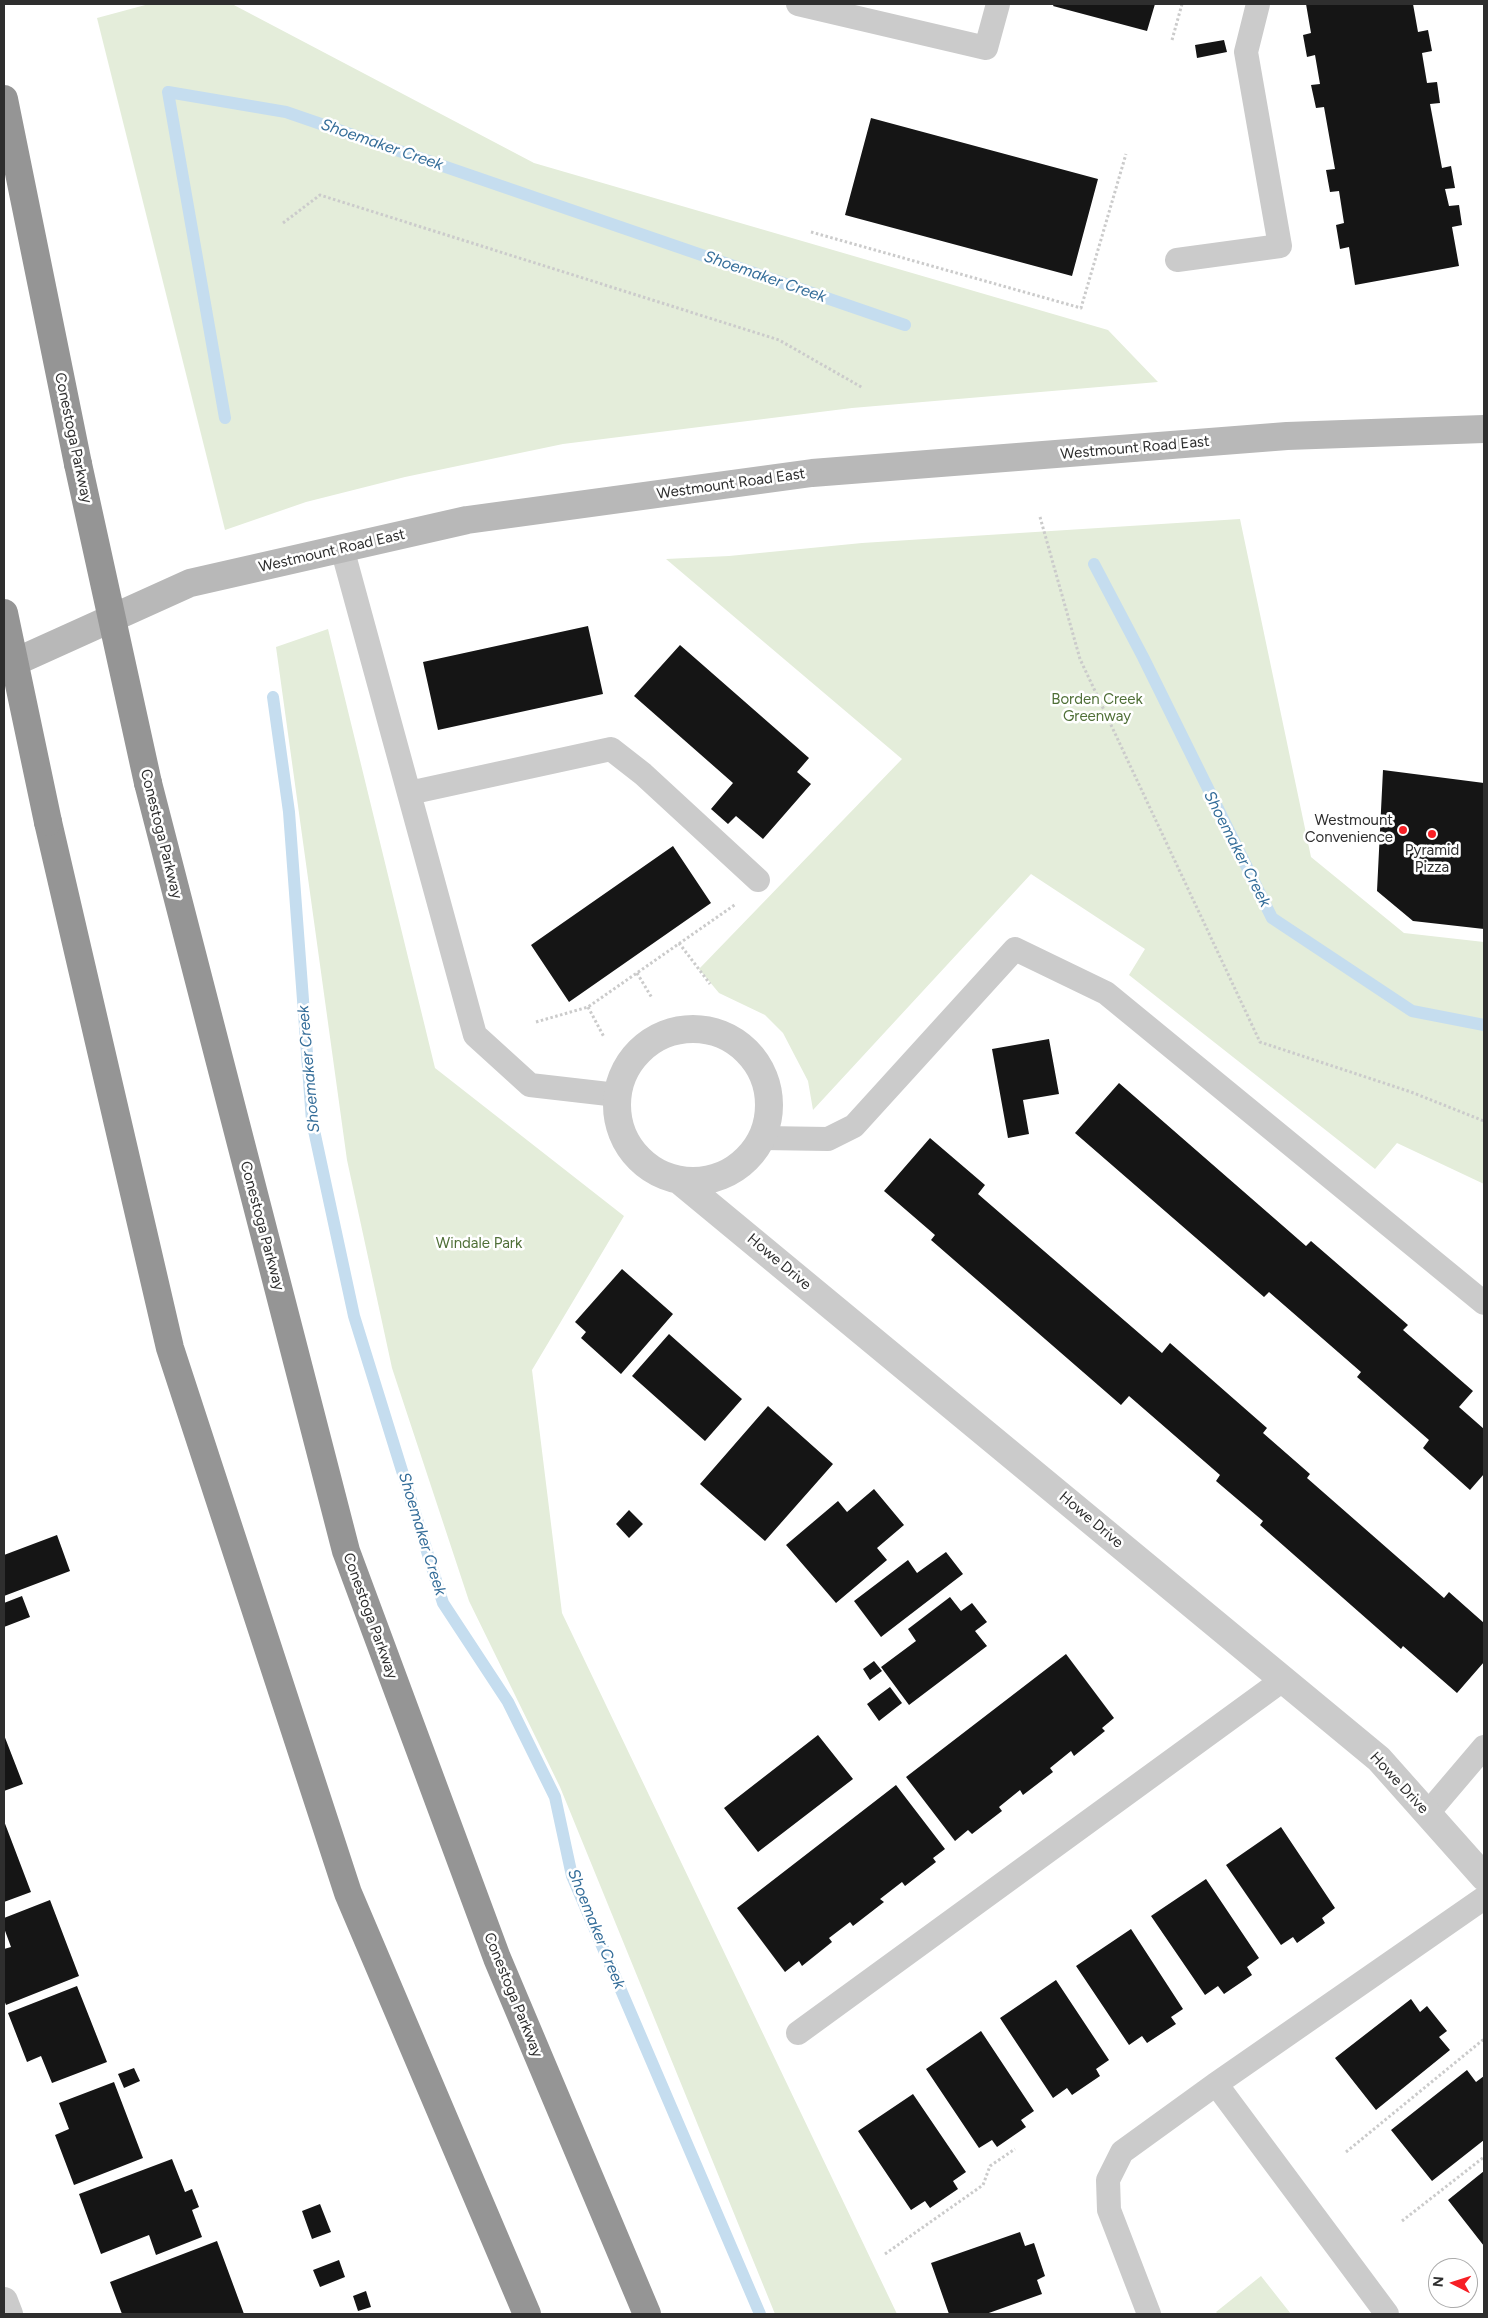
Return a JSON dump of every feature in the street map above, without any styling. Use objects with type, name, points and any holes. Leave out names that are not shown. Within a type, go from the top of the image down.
[{"type":"highway","name":"Conestoga Parkway","points":[[4,99],[78,464],[148,783],[346,1551],[497,1958],[646,2314]]},
{"type":"highway","points":[[4,613],[48,822],[170,1348],[348,1893],[528,2314]]},
{"type":"main road","name":"Westmount Road East","points":[[4,667],[190,582],[467,520],[812,473],[1287,436],[1484,429]]},
{"type":"street","name":"Howe Drive","points":[[679,1029],[703,1029],[726,1035],[746,1049],[761,1068],[768,1091],[770,1115],[763,1138],[749,1158],[729,1174],[705,1181],[680,1181],[658,1174],[639,1160],[625,1141],[618,1119],[617,1095],[624,1072],[637,1052],[657,1037],[679,1029]]},
{"type":"street","name":"Howe Drive","points":[[680,1181],[1380,1759],[1484,1877]]},
{"type":"street","points":[[4,2301],[9,2314]]},
{"type":"lane","points":[[798,4],[986,48],[998,4]]},
{"type":"lane","points":[[1177,260],[1280,246],[1246,52],[1258,4]]},
{"type":"lane","points":[[342,548],[475,1035],[530,1084],[617,1095]]},
{"type":"lane","points":[[408,793],[611,750],[643,774],[758,880]]},
{"type":"lane","points":[[763,1138],[828,1139],[854,1126],[1015,949],[1106,993],[1484,1303]]},
{"type":"lane","points":[[798,2033],[1284,1679]]},
{"type":"lane","points":[[1427,1814],[1484,1747]]},
{"type":"lane","points":[[1148,2314],[1110,2210],[1108,2180],[1122,2152],[1216,2084],[1484,1898]]},
{"type":"lane","points":[[1216,2084],[1387,2314]]},
{"type":"path","points":[[1172,40],[1182,4]]},
{"type":"path","points":[[811,232],[1082,308],[1126,154]]},
{"type":"path","points":[[284,223],[320,195],[779,340],[863,388]]},
{"type":"path","points":[[1040,517],[1080,659],[1260,1042],[1411,1092],[1484,1121]]},
{"type":"path","points":[[536,1022],[588,1007],[741,900],[758,880]]},
{"type":"path","points":[[680,943],[710,984]]},
{"type":"path","points":[[636,973],[652,998]]},
{"type":"path","points":[[588,1007],[604,1037]]},
{"type":"path","points":[[1346,2152],[1484,2039]]},
{"type":"path","points":[[885,2254],[983,2186],[990,2166],[1015,2149]]},
{"type":"path","points":[[1402,2221],[1484,2157]]},
{"type":"green space","points":[[149,4],[232,4],[534,163],[1108,330],[1158,382],[852,408],[563,444],[405,477],[306,502],[225,530],[97,18]]},
{"type":"green space","name":"Borden Creek Greenway","points":[[1240,519],[1311,857],[1404,933],[1484,942],[1484,1184],[1397,1143],[1375,1169],[1129,975],[1145,949],[1031,874],[813,1110],[808,1081],[783,1033],[765,1015],[719,993],[699,969],[902,759],[666,559],[729,556],[862,543]]},
{"type":"green space","name":"Windale Park","points":[[328,629],[435,1068],[624,1216],[532,1370],[562,1613],[897,2314],[775,2314],[560,1787],[469,1601],[392,1368],[347,1160],[276,647]]},
{"type":"green space","points":[[1261,2276],[1291,2314],[1218,2314],[1216,2312]]},
{"type":"building","points":[[1054,4],[1155,4],[1147,31],[1053,6]]},
{"type":"building","points":[[1306,4],[1413,4],[1418,32],[1428,30],[1432,51],[1422,53],[1427,83],[1437,82],[1440,103],[1430,104],[1442,168],[1451,166],[1455,188],[1445,189],[1449,206],[1459,205],[1462,225],[1452,227],[1459,266],[1355,285],[1349,247],[1340,249],[1336,225],[1344,223],[1339,191],[1330,192],[1326,170],[1335,169],[1324,107],[1316,108],[1311,85],[1320,84],[1315,55],[1307,57],[1303,35],[1311,33]]},
{"type":"building","points":[[1224,40],[1227,52],[1197,58],[1195,45]]},
{"type":"building","points":[[871,118],[1098,179],[1072,276],[845,215]]},
{"type":"building","points":[[588,626],[603,694],[438,730],[423,662]]},
{"type":"building","points":[[680,645],[809,758],[797,772],[811,784],[763,839],[736,816],[728,824],[711,809],[733,783],[634,696]]},
{"type":"building","points":[[1383,770],[1484,783],[1484,929],[1413,921],[1377,891]]},
{"type":"building","points":[[673,846],[711,903],[569,1002],[531,945]]},
{"type":"building","points":[[1049,1039],[1059,1094],[1023,1100],[1029,1134],[1008,1138],[992,1049]]},
{"type":"building","points":[[1119,1083],[1306,1246],[1311,1241],[1408,1325],[1403,1330],[1473,1391],[1459,1407],[1484,1429],[1484,1474],[1470,1490],[1423,1448],[1429,1440],[1357,1377],[1361,1372],[1269,1292],[1264,1297],[1075,1133]]},
{"type":"building","points":[[930,1138],[985,1185],[978,1194],[1162,1353],[1170,1343],[1267,1428],[1263,1433],[1310,1474],[1307,1478],[1444,1598],[1449,1592],[1484,1623],[1484,1662],[1457,1693],[1403,1646],[1401,1649],[1260,1525],[1263,1521],[1216,1481],[1220,1475],[1129,1396],[1121,1405],[931,1240],[935,1235],[884,1191]]},
{"type":"building","points":[[622,1269],[673,1314],[621,1374],[581,1338],[586,1332],[575,1322]]},
{"type":"building","points":[[669,1334],[742,1399],[705,1441],[632,1376]]},
{"type":"building","points":[[768,1406],[833,1464],[765,1541],[700,1484]]},
{"type":"building","points":[[874,1489],[904,1525],[877,1548],[887,1560],[836,1603],[786,1545],[838,1501],[847,1512]]},
{"type":"building","points":[[629,1510],[643,1524],[629,1538],[616,1524]]},
{"type":"building","points":[[57,1535],[70,1571],[4,1596],[4,1555]]},
{"type":"building","points":[[946,1552],[963,1574],[881,1637],[854,1601],[908,1560],[917,1573]]},
{"type":"building","points":[[22,1596],[30,1617],[4,1627],[4,1603]]},
{"type":"building","points":[[950,1597],[961,1611],[972,1603],[987,1622],[975,1631],[987,1646],[909,1705],[881,1667],[916,1641],[908,1629]]},
{"type":"building","points":[[1066,1654],[1114,1718],[1102,1728],[1105,1731],[1074,1756],[1071,1751],[1050,1768],[1053,1772],[1023,1795],[1020,1790],[999,1807],[1002,1811],[972,1834],[968,1830],[955,1841],[906,1777]]},
{"type":"building","points":[[874,1661],[882,1671],[870,1680],[863,1669]]},
{"type":"building","points":[[890,1687],[902,1703],[879,1721],[867,1704]]},
{"type":"building","points":[[4,1735],[23,1784],[4,1791]]},
{"type":"building","points":[[818,1735],[853,1779],[758,1852],[724,1808]]},
{"type":"building","points":[[896,1785],[945,1849],[933,1858],[936,1862],[905,1886],[902,1882],[880,1899],[884,1902],[853,1926],[850,1922],[829,1938],[832,1942],[802,1966],[799,1961],[785,1972],[737,1908]]},
{"type":"building","points":[[4,1821],[31,1892],[4,1902]]},
{"type":"building","points":[[1281,1827],[1335,1908],[1322,1918],[1325,1923],[1297,1943],[1293,1937],[1281,1945],[1226,1865]]},
{"type":"building","points":[[1206,1879],[1259,1958],[1247,1967],[1252,1975],[1224,1994],[1218,1986],[1205,1995],[1151,1916]]},
{"type":"building","points":[[50,1900],[79,1976],[6,2005],[4,2000],[4,1949],[11,1947],[4,1928],[4,1918]]},
{"type":"building","points":[[1131,1929],[1183,2009],[1171,2017],[1176,2024],[1147,2043],[1142,2036],[1129,2045],[1076,1966]]},
{"type":"building","points":[[1056,1980],[1109,2060],[1096,2069],[1100,2076],[1072,2095],[1067,2088],[1053,2098],[1000,2018]]},
{"type":"building","points":[[77,1986],[107,2062],[52,2083],[41,2056],[27,2062],[8,2013]]},
{"type":"building","points":[[1411,1999],[1420,2012],[1427,2006],[1447,2031],[1439,2037],[1450,2050],[1376,2110],[1335,2058]]},
{"type":"building","points":[[981,2031],[1034,2111],[1021,2120],[1026,2127],[997,2147],[992,2140],[979,2148],[926,2069]]},
{"type":"building","points":[[134,2068],[140,2081],[124,2088],[118,2074]]},
{"type":"building","points":[[1467,2070],[1476,2082],[1484,2076],[1484,2140],[1432,2181],[1391,2130]]},
{"type":"building","points":[[114,2082],[143,2158],[74,2185],[55,2135],[69,2129],[59,2103]]},
{"type":"building","points":[[913,2094],[966,2172],[953,2181],[958,2189],[930,2208],[925,2201],[911,2210],[858,2131]]},
{"type":"building","points":[[172,2159],[185,2192],[192,2189],[199,2207],[192,2210],[202,2237],[156,2255],[149,2235],[101,2254],[79,2194]]},
{"type":"building","points":[[1484,2171],[1484,2246],[1448,2200]]},
{"type":"building","points":[[320,2204],[331,2232],[312,2239],[302,2211]]},
{"type":"building","points":[[1020,2232],[1025,2246],[1034,2243],[1045,2276],[1037,2280],[1042,2294],[986,2314],[949,2314],[931,2263]]},
{"type":"building","points":[[217,2241],[244,2314],[122,2314],[110,2282]]},
{"type":"building","points":[[339,2260],[345,2277],[320,2287],[313,2270]]},
{"type":"building","points":[[366,2291],[371,2307],[358,2311],[353,2296]]},
{"type":"waterway","name":"Shoemaker Creek","points":[[225,418],[168,92],[286,112],[905,325]]},
{"type":"waterway","name":"Shoemaker Creek","points":[[1094,564],[1143,657],[1272,918],[1412,1011],[1484,1025]]},
{"type":"waterway","name":"Shoemaker Creek","points":[[273,697],[289,812],[312,1121],[354,1316],[443,1603],[508,1702],[555,1797],[572,1876],[760,2314]]},
{"type":"place","name":"Westmount Convenience","points":[[1403,830]]},
{"type":"place","name":"Pyramid Pizza","points":[[1432,834]]}]
